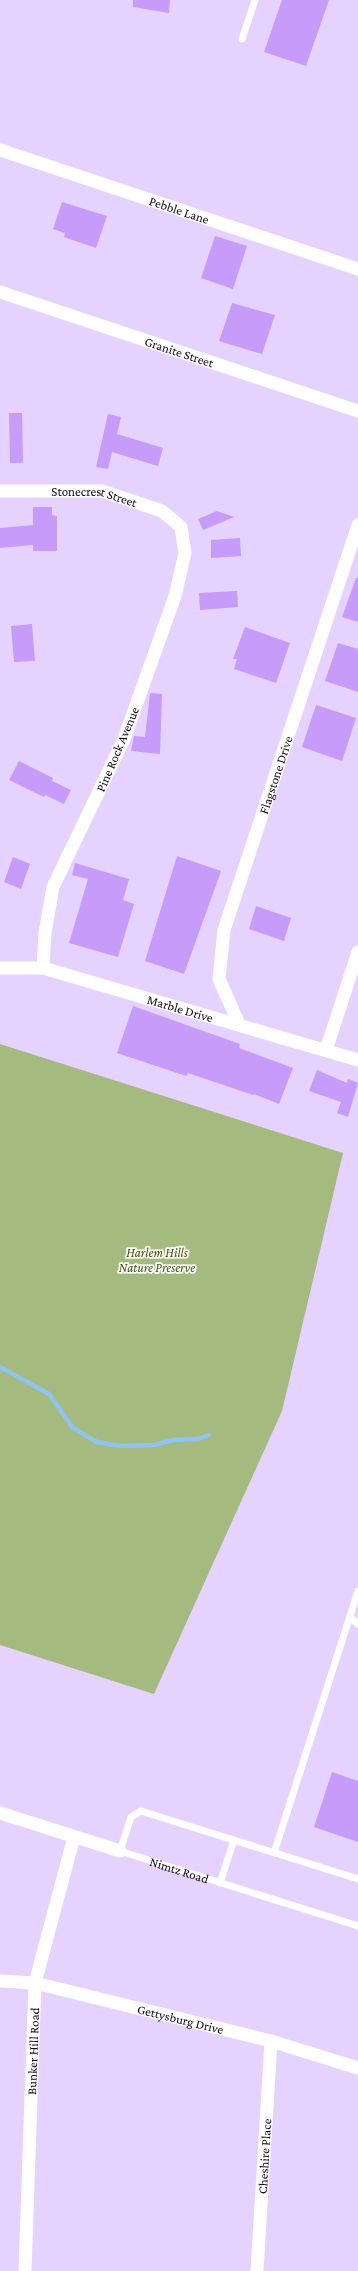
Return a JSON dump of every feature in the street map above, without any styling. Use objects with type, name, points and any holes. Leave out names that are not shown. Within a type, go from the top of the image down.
[{"type":"street","name":"Pebble Lane","points":[[0,150],[358,269]]},
{"type":"street","name":"Granite Street","points":[[0,292],[358,410]]},
{"type":"street","name":"Stonecrest Street","points":[[0,491],[102,491],[162,511],[181,527]]},
{"type":"street","name":"Flagstone Drive","points":[[239,1024],[219,979],[224,930],[358,525]]},
{"type":"street","name":"Pine Rock Avenue","points":[[43,968],[45,933],[53,887],[124,739],[175,596],[185,553],[181,527]]},
{"type":"street","points":[[326,1050],[358,952]]},
{"type":"street","name":"Marble Drive","points":[[0,968],[43,968],[358,1060]]},
{"type":"street","name":"Nimtz Road","points":[[0,1813],[120,1851]]},
{"type":"street","name":"Bunker Hill Road","points":[[25,2271],[35,1983],[74,1837]]},
{"type":"street","name":"Gettysburg Drive","points":[[0,1981],[35,1983],[271,2040],[358,2068]]},
{"type":"street","name":"Cheshire Place","points":[[257,2271],[271,2040]]},
{"type":"lane","points":[[242,39],[255,0]]},
{"type":"lane","points":[[274,1853],[358,1591]]},
{"type":"lane","points":[[350,1617],[358,1624]]},
{"type":"lane","points":[[120,1851],[131,1817],[141,1812],[358,1879]]},
{"type":"lane","points":[[220,1883],[234,1840]]},
{"type":"lane","name":"Nimtz Road","points":[[120,1851],[358,1926]]},
{"type":"green space","name":"Harlem Hills Nature Preserve","points":[[0,1044],[343,1153],[282,1411],[154,1694],[0,1645]]},
{"type":"building","points":[[133,0],[170,0],[169,13],[133,7]]},
{"type":"building","points":[[282,0],[329,0],[306,66],[264,52]]},
{"type":"building","points":[[62,202],[107,216],[96,248],[64,237],[65,233],[53,229]]},
{"type":"building","points":[[215,236],[247,246],[233,289],[201,278]]},
{"type":"building","points":[[232,303],[275,315],[262,354],[219,341]]},
{"type":"building","points":[[9,413],[22,413],[23,463],[10,463]]},
{"type":"building","points":[[108,414],[121,417],[117,434],[163,448],[158,466],[112,452],[108,469],[96,467]]},
{"type":"building","points":[[33,507],[52,507],[52,515],[57,516],[57,551],[33,551],[33,545],[0,548],[0,528],[33,525]]},
{"type":"building","points":[[217,511],[234,517],[203,530],[198,519]]},
{"type":"building","points":[[240,538],[241,556],[211,558],[211,540]]},
{"type":"building","points":[[356,578],[358,578],[358,622],[342,617]]},
{"type":"building","points":[[237,591],[238,607],[200,610],[199,593]]},
{"type":"building","points":[[32,624],[35,661],[14,662],[11,626]]},
{"type":"building","points":[[245,627],[290,643],[276,683],[234,669],[237,659],[233,659]]},
{"type":"building","points":[[338,643],[358,649],[358,692],[325,681]]},
{"type":"building","points":[[150,693],[162,694],[160,754],[131,751],[134,736],[145,737]]},
{"type":"building","points":[[316,705],[356,718],[342,761],[302,747]]},
{"type":"building","points":[[19,761],[53,778],[52,781],[71,790],[64,804],[45,795],[44,797],[9,780]]},
{"type":"building","points":[[177,856],[221,871],[184,974],[145,961]]},
{"type":"building","points":[[13,857],[30,864],[21,889],[4,882]]},
{"type":"building","points":[[75,863],[129,879],[123,900],[134,904],[118,957],[69,943],[88,879],[72,875]]},
{"type":"building","points":[[256,906],[291,918],[284,941],[249,929]]},
{"type":"building","points":[[133,1006],[240,1044],[239,1048],[293,1068],[279,1104],[254,1094],[253,1095],[188,1073],[186,1076],[117,1053]]},
{"type":"building","points":[[317,1070],[347,1083],[348,1079],[358,1083],[348,1117],[337,1113],[341,1102],[309,1091]]},
{"type":"building","points":[[332,1772],[358,1781],[358,1842],[314,1827]]},
{"type":"waterway","points":[[0,1367],[49,1394],[73,1428],[97,1442],[120,1446],[154,1445],[173,1440],[198,1439],[209,1435]]}]
